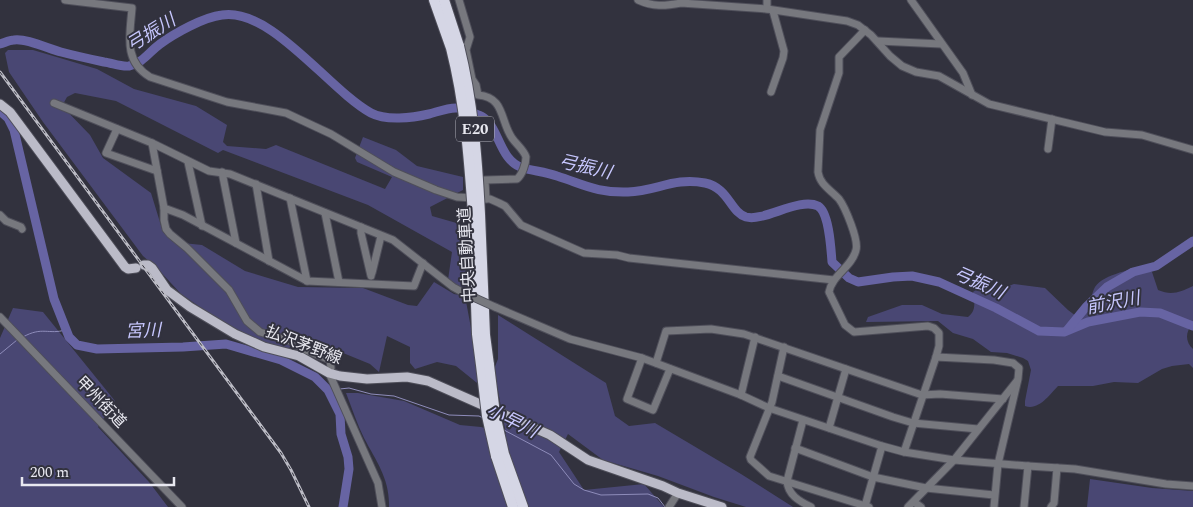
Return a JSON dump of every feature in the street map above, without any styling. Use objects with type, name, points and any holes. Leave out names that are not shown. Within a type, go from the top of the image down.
[{"type":"highway","name":"中央自動車道","points":[[434,0],[455,47]]},
{"type":"highway","name":"中央自動車道","points":[[444,0],[455,47],[476,214],[477,334],[495,414],[500,455],[513,507]]},
{"type":"highway","name":"中央自動車道","points":[[500,455],[523,507]]},
{"type":"main road","name":"払沢茅野線","points":[[0,104],[10,112],[125,267],[128,269],[148,265],[167,290],[178,299],[236,334],[264,347],[300,356],[329,373],[340,376],[367,379],[407,377],[428,381],[550,435],[588,460],[722,507]]},
{"type":"street","points":[[65,0],[132,8],[130,51],[141,72],[150,77],[218,100],[286,112],[331,134],[394,172],[457,197],[486,199],[505,206],[521,225],[584,253],[617,255],[629,258],[834,280]]},
{"type":"street","points":[[460,0],[470,37],[466,50],[472,79],[476,85],[478,95],[488,96],[496,102],[511,138],[525,154],[526,159],[521,176],[517,179],[486,180],[486,199]]},
{"type":"street","points":[[638,0],[650,5],[667,6],[683,2],[770,10],[847,21],[865,30],[902,66],[916,72],[939,76],[989,104],[1003,109],[1106,132],[1142,135],[1193,150]]},
{"type":"street","points":[[768,0],[784,51],[771,92]]},
{"type":"street","points":[[910,0],[963,73],[972,95]]},
{"type":"street","points":[[865,30],[841,54],[838,73],[820,130],[819,179],[840,201],[857,243],[854,256],[834,280],[829,292],[845,325],[849,329],[859,332],[928,326],[934,328],[938,333],[940,346],[904,452]]},
{"type":"street","points":[[878,41],[941,44]]},
{"type":"street","points":[[54,103],[152,143],[209,171],[222,172],[256,184],[393,240],[452,287],[570,339],[642,358],[803,420],[904,452],[954,460],[1087,470],[1166,484],[1193,486]]},
{"type":"street","points":[[1048,149],[1052,120]]},
{"type":"street","points":[[117,129],[106,153],[157,171]]},
{"type":"street","points":[[152,143],[166,229],[230,290],[247,321],[260,332],[290,341],[301,348],[330,360],[331,368],[329,373],[378,483],[382,507]]},
{"type":"street","points":[[188,162],[202,226]]},
{"type":"street","points":[[222,172],[236,243]]},
{"type":"street","points":[[256,184],[269,261]]},
{"type":"street","points":[[290,198],[307,281]]},
{"type":"street","points":[[164,208],[183,215],[307,281],[371,280],[414,286],[423,262]]},
{"type":"street","points":[[325,213],[339,282]]},
{"type":"street","points":[[0,215],[6,221],[22,229]]},
{"type":"street","points":[[361,227],[371,280]]},
{"type":"street","points":[[371,280],[381,236]]},
{"type":"street","name":"甲州街道","points":[[0,317],[182,507]]},
{"type":"street","points":[[656,363],[666,331],[711,329],[756,337],[922,395],[940,394],[1003,399]]},
{"type":"street","points":[[741,395],[756,337]]},
{"type":"street","points":[[784,347],[772,402],[750,457],[751,460],[766,474],[867,506],[882,446]]},
{"type":"street","points":[[936,357],[994,360],[1013,363],[1019,368],[998,464],[994,507]]},
{"type":"street","points":[[642,358],[627,400],[653,410],[670,368]]},
{"type":"street","points":[[829,428],[846,369]]},
{"type":"street","points":[[778,376],[913,423],[978,429]]},
{"type":"street","points":[[921,507],[911,504],[954,460],[1018,379]]},
{"type":"street","points":[[803,420],[787,486],[793,496],[811,507]]},
{"type":"street","points":[[795,448],[873,477],[926,488],[994,495]]},
{"type":"street","points":[[1024,507],[1028,466]]},
{"type":"street","points":[[1051,507],[1054,503],[1057,468]]},
{"type":"street","points":[[669,507],[678,493]]},
{"type":"shaded area","points":[[8,50],[33,50],[97,69],[134,89],[196,106],[227,125],[223,142],[227,146],[266,149],[276,145],[385,189],[392,177],[357,162],[355,158],[363,137],[396,150],[417,166],[463,177],[463,190],[430,207],[432,216],[467,226],[466,291],[448,280],[452,252],[368,205],[223,150],[218,153],[116,101],[75,93],[67,97],[62,106],[90,135],[103,158],[151,193],[163,232],[173,242],[202,245],[245,271],[298,287],[363,288],[408,305],[417,306],[434,282],[454,294],[465,296],[482,387],[456,366],[437,362],[415,369],[410,363],[410,347],[387,336],[379,372],[370,364],[326,346],[302,341],[285,350],[235,331],[181,294],[143,256],[43,122],[9,72],[5,53]]},
{"type":"shaded area","points":[[1143,267],[1152,272],[1158,290],[1168,293],[1193,286],[1193,324],[1188,330],[1187,340],[1193,349],[1193,368],[1189,364],[1172,366],[1162,369],[1138,383],[1114,382],[1093,386],[1058,386],[1044,401],[1030,407],[1025,406],[1025,401],[1031,370],[1028,361],[1023,358],[1007,353],[991,352],[973,339],[953,333],[938,321],[866,322],[868,317],[902,305],[922,305],[942,314],[968,317],[974,309],[973,292],[977,289],[1000,289],[1014,284],[1045,288],[1068,310],[1076,316],[1081,316],[1088,310],[1094,289],[1102,280],[1131,269]]},
{"type":"shaded area","points":[[13,308],[43,312],[115,401],[98,427],[149,482],[168,507],[0,507],[0,338]]},
{"type":"shaded area","points":[[498,315],[606,383],[615,416],[629,426],[655,423],[793,507],[746,507],[714,497],[658,476],[603,460],[568,434],[559,452],[584,490],[644,484],[664,507],[529,507],[508,450],[491,452],[507,507],[389,507],[385,479],[361,433],[346,393],[358,393],[404,401],[460,425],[481,427],[506,434],[494,369],[498,359]]},
{"type":"shaded area","points":[[1090,479],[1152,488],[1193,491],[1193,507],[1087,507]]},
{"type":"waterway","name":"弓振川","points":[[0,44],[12,40],[25,41],[72,55],[129,66],[142,60],[166,40],[198,22],[222,15],[241,16],[260,24],[280,36],[355,102],[377,116],[407,118],[454,108],[463,109],[481,116],[492,127],[509,158],[523,168],[553,175],[591,188],[617,192],[638,191],[684,182],[705,183],[719,190],[741,214],[753,218],[801,205],[810,204],[818,206],[825,215],[832,262],[849,278],[858,282],[912,276],[939,282],[996,308],[1039,331],[1064,332],[1088,322],[1140,312],[1160,313],[1193,326]]},
{"type":"waterway","name":"宮川","points":[[0,111],[8,118],[14,130],[54,299],[69,337],[77,345],[97,349],[226,344],[281,360],[315,377],[328,390],[340,414],[341,434],[348,457],[349,469],[343,507]]},
{"type":"waterway","name":"弓振川","points":[[1068,329],[1086,307],[1107,287],[1133,272],[1156,266],[1193,241]]},
{"type":"waterway","points":[[23,337],[40,331],[54,332],[65,330]]},
{"type":"waterway","points":[[0,354],[17,340]]},
{"type":"waterway","name":"小早川","points":[[340,389],[349,388],[371,394],[394,396],[449,415],[479,416],[483,418]]},
{"type":"waterway","name":"小早川","points":[[328,390],[333,390]]},
{"type":"waterway","name":"小早川","points":[[504,430],[551,455],[574,484],[584,490],[601,495],[648,494],[658,498],[665,507]]},
{"type":"railway","points":[[0,72],[281,453],[309,507]]},
{"type":"water label","name":"前沢川","points":[[1113,303]]}]
